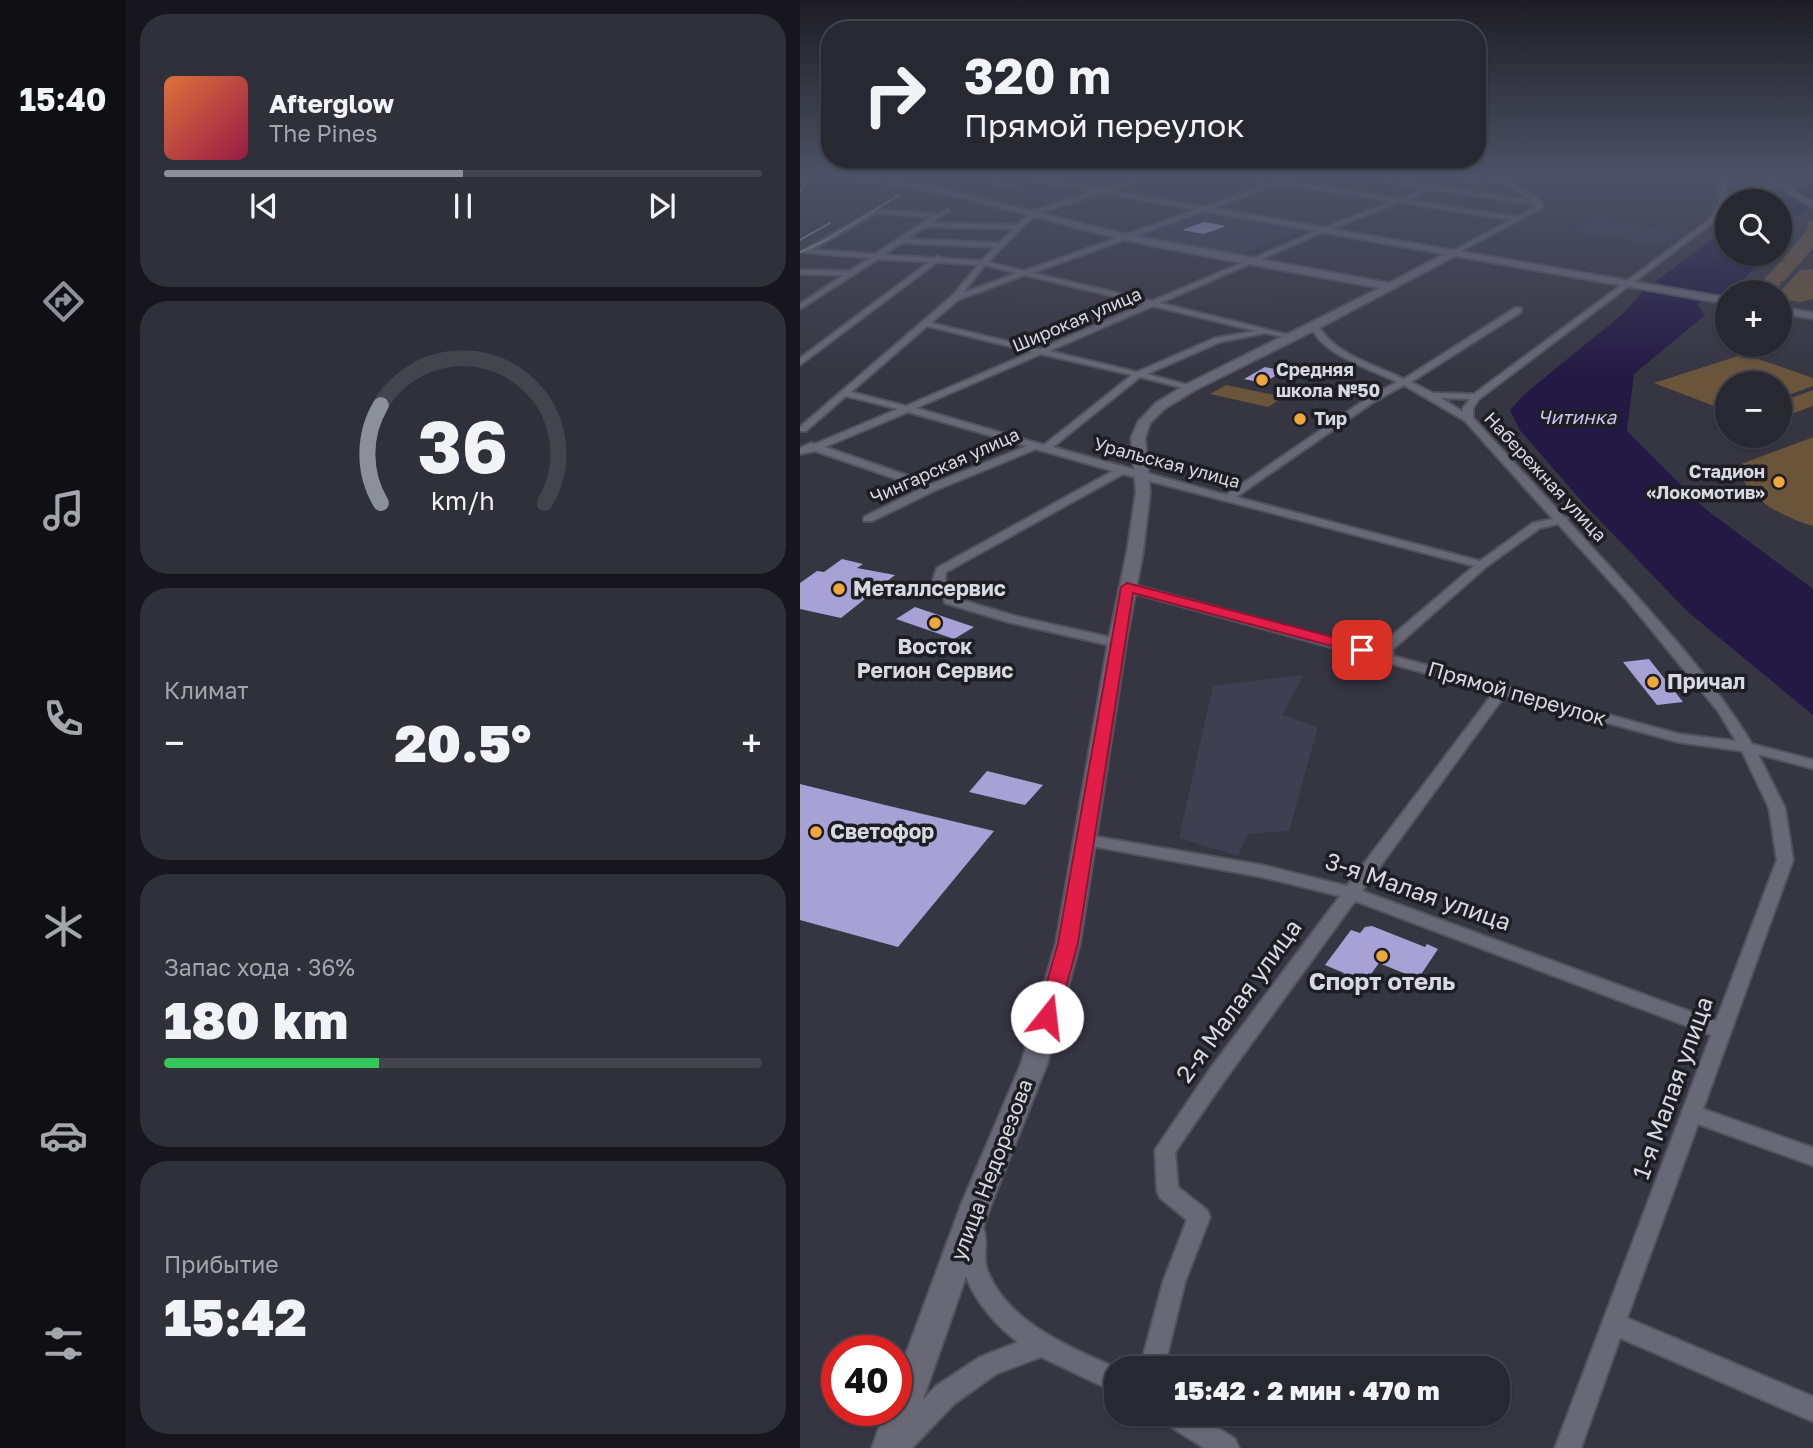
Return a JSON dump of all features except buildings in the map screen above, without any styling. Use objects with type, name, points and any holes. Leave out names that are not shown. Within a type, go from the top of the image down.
[{"type":"main road","points":[[1154,243],[1388,286]]},
{"type":"main road","points":[[1402,243],[1715,298]]},
{"type":"main road","name":"улица Недорезова","points":[[1142,476],[1138,438],[1144,422],[1160,406],[1191,387],[1315,326],[1388,286]]},
{"type":"main road","points":[[1792,312],[1813,316]]},
{"type":"main road","name":"улица Недорезова","points":[[889,1448],[976,1205],[1034,1064],[1068,943],[1127,587]]},
{"type":"street","points":[[802,253],[820,243]]},
{"type":"street","points":[[800,307],[898,243]]},
{"type":"street","points":[[940,243],[1001,245]]},
{"type":"street","points":[[932,488],[815,448],[802,436],[801,429],[927,324],[955,298],[1003,243]]},
{"type":"street","points":[[955,298],[1110,243]]},
{"type":"street","name":"Широкая улица","points":[[897,406],[1277,243]]},
{"type":"street","name":"Широкая улица","points":[[800,451],[815,448],[909,409],[1295,243]]},
{"type":"street","name":"улица Недорезова","points":[[1388,286],[1473,243]]},
{"type":"street","name":"Набережная улица","points":[[1684,243],[1476,397],[1468,408],[1468,419],[1563,520],[1684,660],[1724,709],[1747,747]]},
{"type":"street","points":[[802,253],[938,258],[983,263],[1293,337]]},
{"type":"street","points":[[800,362],[938,258]]},
{"type":"street","points":[[800,272],[850,273]]},
{"type":"street","points":[[800,295],[817,296]]},
{"type":"street","points":[[1230,497],[1369,401],[1518,310]]},
{"type":"street","points":[[927,324],[1191,387]]},
{"type":"street","points":[[1315,326],[1317,334],[1330,347],[1425,392],[1468,419]]},
{"type":"street","name":"Чингарская улица","points":[[868,519],[932,488],[1041,446],[1139,374],[1218,340],[1266,331]]},
{"type":"street","points":[[1425,392],[1443,397],[1476,397]]},
{"type":"street","name":"Уральская улица","points":[[843,393],[909,409],[1142,476],[1482,565]]},
{"type":"street","points":[[1117,643],[1012,619],[949,600],[948,590],[939,580],[941,570],[1122,470]]},
{"type":"street","name":"улица Недорезова","points":[[1127,587],[1142,502],[1142,476]]},
{"type":"street","points":[[1387,656],[1386,648],[1482,565],[1537,524],[1563,520]]},
{"type":"street","name":"Прямой переулок","points":[[1127,587],[1688,740],[1747,747],[1813,765]]},
{"type":"street","name":"2-я Малая улица","points":[[1155,1356],[1174,1282],[1199,1217],[1168,1191],[1165,1150],[1216,1075],[1501,691]]},
{"type":"street","name":"1-я Малая улица","points":[[1568,1448],[1785,860],[1777,808],[1747,747]]},
{"type":"street","name":"3-я Малая улица","points":[[1086,840],[1262,871],[1351,893],[1722,1031]]},
{"type":"street","points":[[1692,1113],[1813,1157]]},
{"type":"street","points":[[976,1205],[974,1265],[993,1306],[1041,1345],[1104,1375]]},
{"type":"street","points":[[1614,1324],[1813,1410]]},
{"type":"street","points":[[895,1448],[945,1395],[988,1365],[1041,1345]]},
{"type":"street","points":[[1192,1426],[1226,1448]]},
{"type":"shaded area","points":[[1169,243],[1271,243],[1238,256]]},
{"type":"shaded area","points":[[1797,243],[1813,243],[1813,248],[1785,280],[1764,280],[1776,266],[1792,266],[1792,248]]},
{"type":"shaded area","points":[[1813,269],[1813,299],[1800,302],[1792,301],[1791,280],[1800,270]]},
{"type":"shaded area","points":[[1735,357],[1753,357],[1813,378],[1813,386],[1792,394],[1792,371],[1715,371],[1715,406],[1654,383]]},
{"type":"shaded area","points":[[1226,385],[1284,397],[1268,407],[1210,394]]},
{"type":"shaded area","points":[[1813,390],[1813,406],[1792,414],[1792,398]]},
{"type":"shaded area","name":"Стадион «Локомотив»","points":[[1814,437],[1814,526],[1790,518],[1767,505],[1732,472],[1733,467],[1784,448],[1792,448],[1792,445]]},
{"type":"shaded area","points":[[1304,675],[1282,715],[1318,727],[1289,831],[1248,834],[1238,856],[1179,838],[1213,686]]},
{"type":"water","name":"Читинка","points":[[1708,243],[1715,243],[1715,266],[1757,266],[1742,280],[1715,280],[1715,296],[1697,305],[1705,315],[1634,374],[1627,431],[1704,508],[1813,589],[1813,715],[1688,612],[1585,505],[1519,429],[1510,410],[1527,392],[1625,312],[1642,292]]},
{"type":"railway","points":[[800,252],[820,243]]},
{"type":"place","name":"Средняя школа №50","points":[[1262,380]]},
{"type":"place","name":"Тир","points":[[1300,419]]},
{"type":"place","name":"Стадион «Локомотив»","points":[[1779,482]]},
{"type":"place","name":"Металлсервис","points":[[839,589]]},
{"type":"place","name":"Восток Регион Сервис","points":[[935,623]]},
{"type":"place","name":"Причал","points":[[1653,682]]},
{"type":"place","name":"Светофор","points":[[816,832]]},
{"type":"place","name":"Спорт отель","points":[[1382,956]]},
{"type":"route","points":[[1047,1017],[1068,943],[1127,587],[1362,650]]}]
